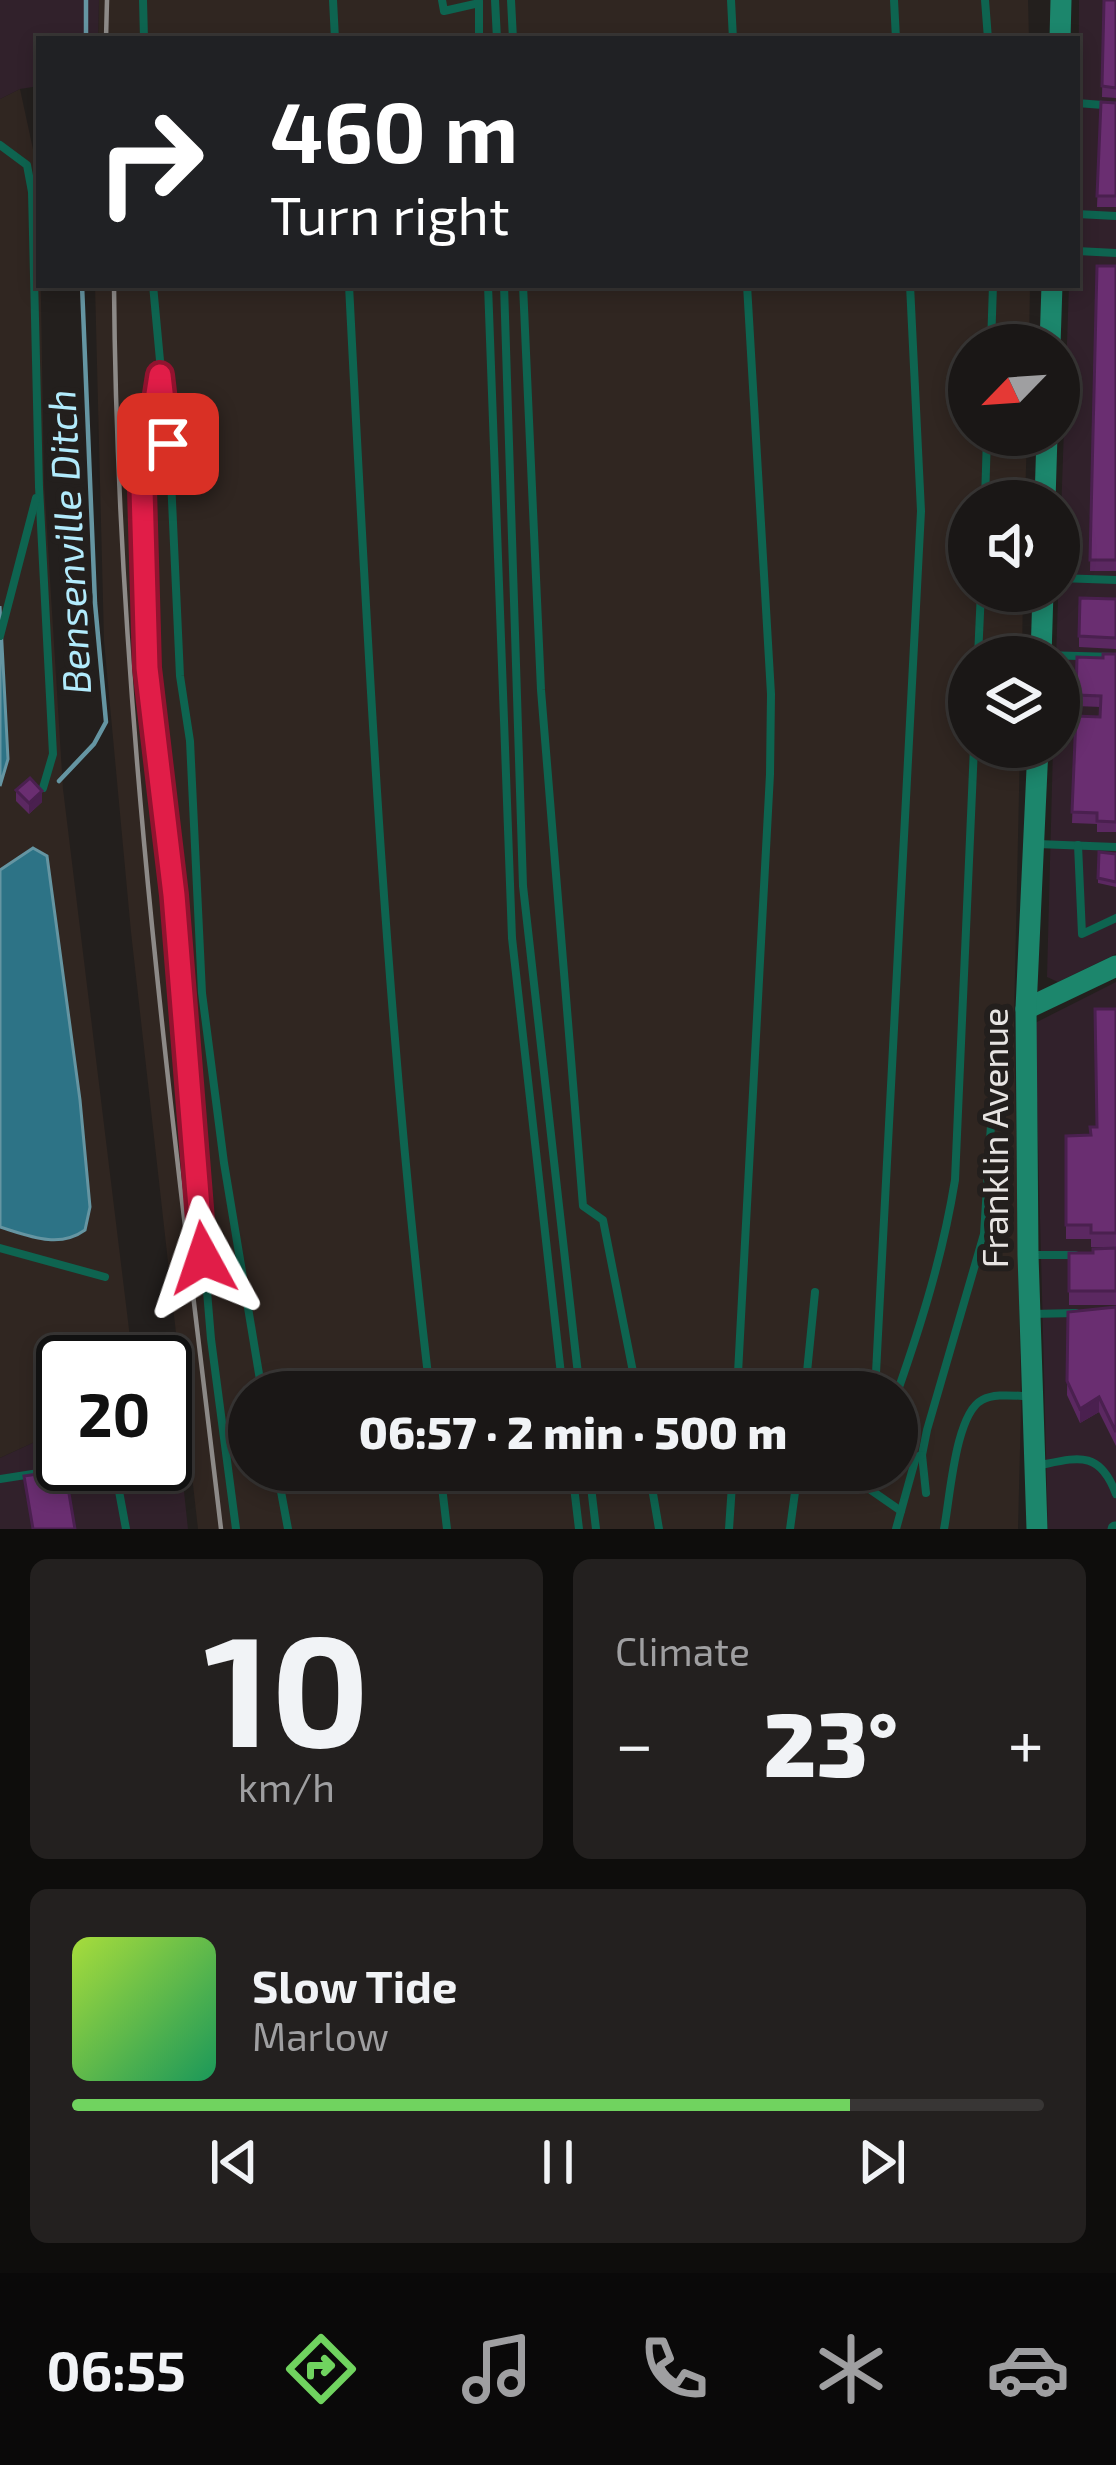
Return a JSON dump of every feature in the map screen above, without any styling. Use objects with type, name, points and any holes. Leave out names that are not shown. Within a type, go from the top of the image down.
[{"type":"main road","points":[[1060,36],[1061,0]]},
{"type":"main road","points":[[1051,324],[1052,288]]},
{"type":"main road","name":"Franklin Avenue","points":[[1037,768],[1026,1009],[1037,1529]]},
{"type":"main road","points":[[1026,1009],[1116,966]]},
{"type":"lane","points":[[143,0],[143,36]]},
{"type":"lane","points":[[333,0],[335,36]]},
{"type":"lane","points":[[442,0],[444,11],[478,2],[479,36]]},
{"type":"lane","points":[[496,0],[496,36]]},
{"type":"lane","points":[[511,0],[513,36]]},
{"type":"lane","points":[[731,0],[734,36]]},
{"type":"lane","points":[[894,0],[896,36]]},
{"type":"lane","points":[[985,0],[988,36]]},
{"type":"lane","points":[[1080,104],[1116,106]]},
{"type":"lane","points":[[0,145],[17,154],[30,175],[53,754],[43,788]]},
{"type":"lane","points":[[1080,214],[1116,215]]},
{"type":"lane","points":[[1080,251],[1116,253]]},
{"type":"lane","points":[[153,288],[171,479],[180,676],[190,741],[202,993],[227,1186],[258,1371]]},
{"type":"lane","points":[[349,288],[376,787],[413,1251],[427,1371]]},
{"type":"lane","points":[[488,288],[512,938],[561,1371]]},
{"type":"lane","points":[[504,288],[523,886],[578,1371]]},
{"type":"lane","points":[[524,288],[541,690],[583,1205],[603,1220],[633,1371]]},
{"type":"lane","points":[[738,1371],[770,774],[770,675],[747,288]]},
{"type":"lane","points":[[876,1371],[921,511],[910,288]]},
{"type":"lane","points":[[992,324],[993,288]]},
{"type":"lane","points":[[160,375],[142,489],[147,668],[174,895],[211,1340],[236,1529]]},
{"type":"lane","points":[[0,636],[39,487]]},
{"type":"lane","points":[[1080,579],[1116,580]]},
{"type":"lane","points":[[1080,656],[1116,656]]},
{"type":"lane","points":[[904,1371],[934,1282],[955,1180],[973,768]]},
{"type":"lane","points":[[1035,844],[1116,847]]},
{"type":"lane","points":[[1078,845],[1082,934],[1116,918]]},
{"type":"lane","points":[[926,1493],[922,1455],[985,1234],[991,1125]]},
{"type":"lane","points":[[0,1248],[105,1277]]},
{"type":"lane","points":[[1028,1255],[1094,1255]]},
{"type":"lane","points":[[807,1371],[815,1292]]},
{"type":"lane","points":[[1030,1314],[1094,1313]]},
{"type":"lane","points":[[944,1529],[964,1420],[976,1402],[992,1396],[1032,1396]]},
{"type":"lane","points":[[896,1529],[916,1457],[922,1455]]},
{"type":"lane","points":[[1035,1467],[1075,1458],[1090,1460],[1109,1477],[1116,1494]]},
{"type":"lane","points":[[0,1479],[36,1473]]},
{"type":"lane","points":[[119,1491],[126,1529]]},
{"type":"lane","points":[[281,1491],[288,1529]]},
{"type":"lane","points":[[442,1491],[447,1529]]},
{"type":"lane","points":[[574,1491],[579,1529]]},
{"type":"lane","points":[[591,1491],[596,1529]]},
{"type":"lane","points":[[653,1491],[659,1529]]},
{"type":"lane","points":[[729,1529],[732,1491]]},
{"type":"lane","points":[[790,1529],[795,1491]]},
{"type":"lane","points":[[872,1491],[901,1511]]},
{"type":"shaded area","points":[[0,0],[99,0],[98,36],[36,36],[36,86],[0,99]]},
{"type":"shaded area","points":[[99,0],[1028,0],[1029,36],[98,36]]},
{"type":"shaded area","points":[[1079,0],[1116,0],[1116,954],[1058,982],[1047,977],[1052,768],[1080,768],[1080,636],[1057,636],[1058,612],[1080,612],[1080,480],[1062,480],[1063,456],[1080,456],[1080,324],[1068,324],[1069,288],[1080,288]]},
{"type":"shaded area","points":[[20,89],[36,163],[44,482],[63,789],[130,1335],[36,1335],[36,1441],[0,1458],[0,99]]},
{"type":"shaded area","points":[[95,288],[1030,288],[1029,324],[948,324],[948,456],[1026,456],[1026,480],[948,480],[948,612],[1023,612],[1022,636],[948,636],[948,768],[1020,768],[1014,1019],[1021,1409],[1018,1529],[198,1529],[192,1476],[192,1335],[176,1335],[104,641]]},
{"type":"shaded area","points":[[1116,982],[1116,1529],[1048,1529],[1035,1023]]},
{"type":"shaded area","points":[[36,1441],[36,1491],[184,1491],[188,1529],[0,1529],[0,1458]]},
{"type":"water","points":[[0,606],[8,759],[0,786]]},
{"type":"water","points":[[33,848],[47,856],[90,1207],[85,1230],[54,1240],[0,1227],[0,870]]},
{"type":"building","points":[[1104,0],[1116,0],[1116,88],[1102,86]]},
{"type":"building","points":[[1101,102],[1116,103],[1116,196],[1097,196]]},
{"type":"building","points":[[1097,266],[1116,266],[1116,560],[1090,560]]},
{"type":"building","points":[[1080,598],[1116,599],[1116,638],[1079,636]]},
{"type":"building","points":[[1103,654],[1116,654],[1116,822],[1097,821],[1097,813],[1072,812],[1074,768],[1080,768],[1080,716],[1100,717],[1101,696],[1080,695],[1080,657],[1103,658]]},
{"type":"building","points":[[30,778],[42,791],[29,803],[16,790]]},
{"type":"building","points":[[1099,852],[1116,854],[1116,882],[1098,878]]},
{"type":"building","points":[[1095,1009],[1116,1009],[1116,1233],[1091,1233],[1091,1225],[1066,1225],[1066,1136],[1091,1135],[1090,1127],[1097,1127]]},
{"type":"building","points":[[1116,1248],[1116,1291],[1069,1291],[1069,1253]]},
{"type":"building","points":[[1116,1307],[1116,1432],[1099,1397],[1080,1409],[1067,1381],[1068,1312]]},
{"type":"building","points":[[36,1474],[36,1491],[69,1491],[75,1529],[33,1529],[24,1476]]},
{"type":"waterway","name":"Bensenville Ditch","points":[[86,0],[86,36]]},
{"type":"waterway","name":"Bensenville Ditch","points":[[59,781],[94,744],[106,722],[95,603],[82,288]]},
{"type":"railway","points":[[106,36],[107,0]]},
{"type":"railway","points":[[114,288],[117,441],[136,753],[166,1063],[221,1529]]},
{"type":"route","points":[[168,444],[160,375],[142,489],[147,668],[174,895],[203,1258]]}]
